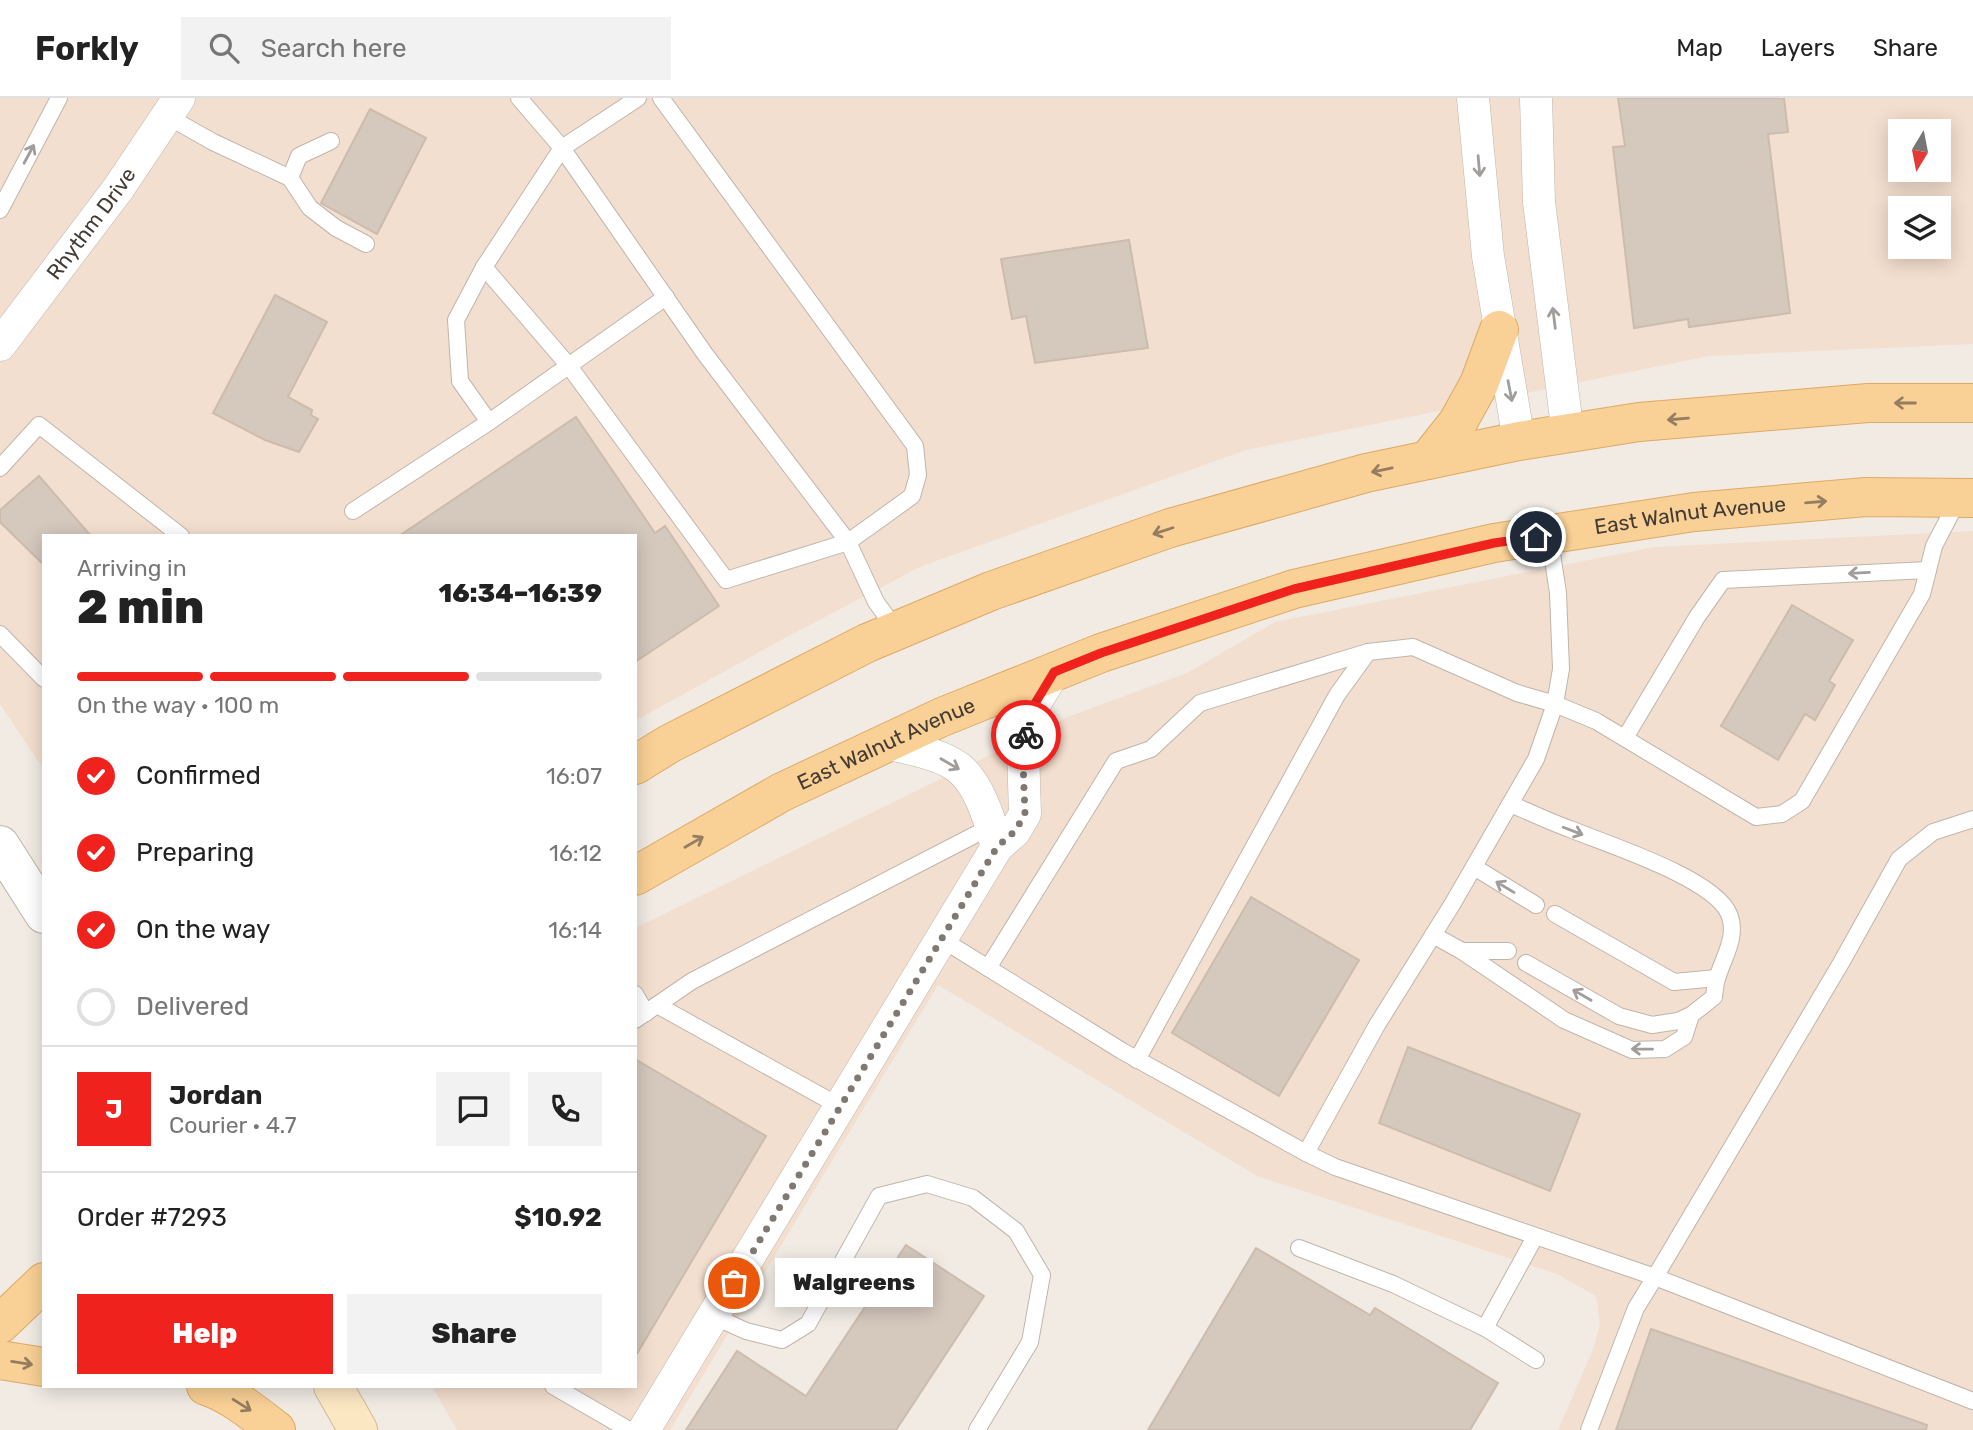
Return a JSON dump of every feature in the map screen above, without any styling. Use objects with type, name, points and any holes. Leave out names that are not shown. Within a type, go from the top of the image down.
[{"type":"main road","points":[[1428,460],[1458,422],[1479,384],[1499,330]]},
{"type":"main road","points":[[637,764],[731,712],[867,643],[1007,585],[1170,528],[1366,473],[1519,441],[1639,422],[1868,402],[1973,403]]},
{"type":"main road","name":"East Walnut Avenue","points":[[637,875],[782,792],[942,717],[1101,653],[1294,589],[1494,543],[1694,512],[1866,498],[1966,498]]},
{"type":"main road","points":[[0,1324],[42,1284]]},
{"type":"main road","points":[[0,1360],[42,1367]]},
{"type":"main road","points":[[213,1388],[253,1412],[276,1430]]},
{"type":"main road","points":[[333,1388],[358,1430]]},
{"type":"street","points":[[1473,98],[1488,256],[1519,441]]},
{"type":"street","points":[[1536,98],[1539,202],[1568,435]]},
{"type":"street","name":"Rhythm Drive","points":[[0,345],[118,188],[173,107]]},
{"type":"street","points":[[994,836],[1015,831],[1025,814],[1023,748],[1031,710],[1054,672]]},
{"type":"street","points":[[644,1430],[943,940],[994,836],[982,800],[960,769],[938,757],[886,743]]},
{"type":"street","points":[[0,845],[42,911]]},
{"type":"lane","points":[[0,210],[59,98]]},
{"type":"lane","points":[[519,98],[562,148],[705,354],[848,542],[876,602],[897,631]]},
{"type":"lane","points":[[489,422],[460,381],[456,320],[484,267],[562,148],[638,98]]},
{"type":"lane","points":[[484,267],[569,366],[726,580],[848,542],[912,495],[918,475],[915,446],[661,98]]},
{"type":"lane","points":[[173,107],[213,142],[290,178],[310,208],[336,228],[366,244]]},
{"type":"lane","points":[[290,178],[299,156],[331,141]]},
{"type":"lane","points":[[353,510],[489,422],[666,298]]},
{"type":"lane","points":[[0,468],[39,425],[178,534]]},
{"type":"lane","points":[[988,968],[1116,761],[1151,749],[1200,703],[1368,652],[1413,647],[1504,688],[1555,704],[1596,721],[1756,817],[1782,814],[1802,800],[1922,594],[1934,546],[1966,498]]},
{"type":"lane","points":[[1306,1153],[1377,1025],[1433,936],[1536,759],[1555,704],[1561,669],[1558,593],[1549,534]]},
{"type":"lane","points":[[1625,738],[1697,617],[1723,580],[1928,570]]},
{"type":"lane","points":[[0,634],[42,677]]},
{"type":"lane","points":[[1137,1060],[1337,695],[1368,652]]},
{"type":"lane","points":[[1510,804],[1630,852],[1686,878],[1718,898],[1729,915],[1732,934],[1717,978],[1714,997],[1691,1016],[1652,1026],[1619,1016],[1526,963]]},
{"type":"lane","points":[[1589,1430],[1636,1308],[1841,963],[1899,859],[1933,832],[1973,820]]},
{"type":"lane","points":[[646,1013],[692,981],[994,836]]},
{"type":"lane","points":[[1474,867],[1536,905]]},
{"type":"lane","points":[[1555,914],[1674,982],[1717,978]]},
{"type":"lane","points":[[1433,936],[1462,951],[1564,1020],[1632,1049],[1665,1049],[1684,1037],[1691,1016]]},
{"type":"lane","points":[[943,940],[1137,1060],[1335,1167],[1654,1277],[1973,1401]]},
{"type":"lane","points":[[1462,951],[1508,951]]},
{"type":"lane","points":[[637,997],[646,1013],[841,1107]]},
{"type":"lane","points":[[713,1316],[746,1331],[782,1340],[808,1324],[879,1196],[928,1184],[973,1198],[1016,1231],[1042,1275],[1030,1342],[977,1430]]},
{"type":"lane","points":[[1485,1328],[1535,1237]]},
{"type":"lane","points":[[1299,1248],[1393,1284],[1485,1328],[1536,1360]]},
{"type":"lane","points":[[556,1388],[629,1430]]},
{"type":"shaded area","points":[[0,98],[1973,98],[1973,344],[1709,356],[1246,450],[922,566],[637,720],[637,534],[42,534],[42,767],[0,704]]},
{"type":"shaded area","points":[[1973,531],[1973,1430],[1558,1430],[1592,1352],[1600,1325],[1596,1296],[1557,1274],[1257,1176],[938,985],[670,1430],[457,1430],[433,1388],[637,1388],[637,927],[1070,716],[1187,673],[1275,622],[1654,547]]},
{"type":"building","points":[[1618,98],[1784,98],[1788,132],[1768,134],[1790,313],[1689,327],[1688,319],[1634,328],[1613,147],[1625,146]]},
{"type":"building","points":[[370,109],[426,138],[377,234],[321,203]]},
{"type":"building","points":[[1129,240],[1148,348],[1035,363],[1026,316],[1012,319],[1001,259]]},
{"type":"building","points":[[275,295],[327,322],[288,397],[312,410],[311,415],[318,419],[299,452],[265,440],[213,413]]},
{"type":"building","points":[[576,417],[655,533],[665,526],[719,606],[637,661],[637,534],[402,534]]},
{"type":"building","points":[[39,476],[89,534],[42,534],[42,563],[0,522],[0,510]]},
{"type":"building","points":[[1792,605],[1853,640],[1829,681],[1835,685],[1815,720],[1805,714],[1778,760],[1721,726]]},
{"type":"building","points":[[1251,897],[1359,960],[1279,1096],[1172,1033]]},
{"type":"building","points":[[1408,1047],[1580,1114],[1550,1191],[1379,1123]]},
{"type":"building","points":[[637,1060],[766,1136],[637,1354]]},
{"type":"building","points":[[906,1245],[984,1296],[896,1430],[686,1430],[737,1351],[806,1396]]},
{"type":"building","points":[[1256,1248],[1370,1315],[1375,1308],[1498,1383],[1470,1430],[1148,1430]]},
{"type":"building","points":[[1651,1329],[1927,1425],[1926,1430],[1616,1430]]},
{"type":"way so far","points":[[734,1283],[997,847],[1015,831],[1025,814],[1023,748],[1026,735]]},
{"type":"place","name":"Walgreens","points":[[734,1283]]},
{"type":"route","points":[[1026,735],[1031,710],[1054,672],[1101,653],[1294,589],[1494,543],[1536,537]]}]
